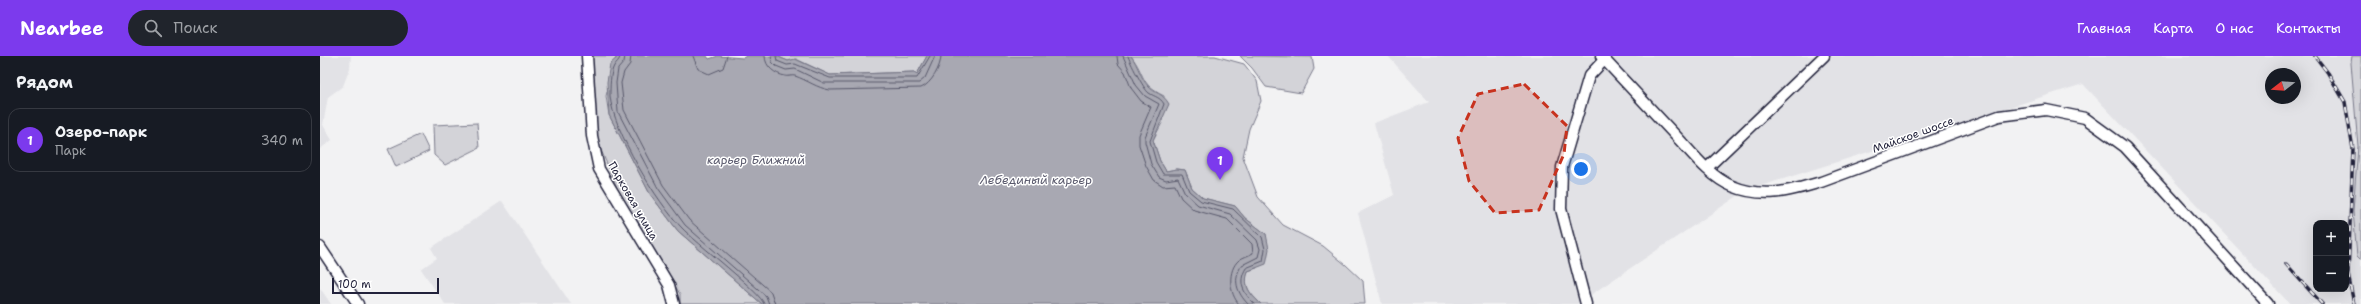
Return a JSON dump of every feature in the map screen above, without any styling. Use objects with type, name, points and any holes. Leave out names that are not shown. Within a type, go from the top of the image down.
[{"type":"street","name":"Парковая улица","points":[[587,56],[592,136],[599,169],[668,285],[674,304]]},
{"type":"street","points":[[1707,168],[1824,56]]},
{"type":"street","points":[[1586,304],[1561,209],[1562,167],[1589,76],[1602,58]]},
{"type":"street","name":"Майское шоссе","points":[[1602,58],[1707,168],[1732,186],[1762,194],[1777,194],[1821,182],[1999,116],[2046,110],[2085,118],[2125,147],[2268,304]]},
{"type":"street","points":[[320,247],[358,304]]},
{"type":"highlighted area","points":[[1524,84],[1567,126],[1564,154],[1539,210],[1495,213],[1469,181],[1458,138],[1478,94]]},
{"type":"shaded area","points":[[320,56],[351,56],[350,68],[343,86],[328,97],[323,125],[332,140],[320,149]]},
{"type":"shaded area","points":[[590,56],[619,56],[616,57],[606,96],[609,115],[650,194],[678,231],[762,304],[680,304],[680,294],[621,197],[598,143]]},
{"type":"shaded area","points":[[776,56],[927,56],[917,74],[914,72],[830,75],[796,59],[788,61]]},
{"type":"shaded area","points":[[1131,56],[1215,56],[1244,64],[1257,81],[1261,101],[1249,129],[1243,157],[1258,197],[1283,225],[1323,246],[1363,281],[1365,304],[1261,304],[1248,289],[1246,281],[1248,271],[1257,268],[1266,234],[1245,218],[1235,206],[1203,198],[1192,188],[1185,170],[1177,169],[1166,171],[1160,161],[1153,140],[1162,123],[1164,96],[1150,87]]},
{"type":"shaded area","points":[[1240,56],[1312,57],[1314,69],[1301,93],[1266,87],[1252,68]]},
{"type":"shaded area","points":[[1388,56],[2361,56],[2361,304],[2290,304],[2083,84],[1745,191],[1577,304],[1382,304],[1358,213],[1394,195],[1374,123],[1429,102]]},
{"type":"shaded area","points":[[2352,56],[2361,56],[2361,260],[2357,256],[2353,211],[2358,146],[2351,63]]},
{"type":"shaded area","points":[[477,123],[479,148],[445,165],[434,155],[433,125]]},
{"type":"shaded area","points":[[421,134],[429,151],[396,167],[388,149]]},
{"type":"shaded area","points":[[502,201],[571,304],[445,304],[421,269],[437,258],[431,248]]},
{"type":"shaded area","points":[[320,288],[331,304],[320,304]]},
{"type":"water","name":"Лебединый карьер","points":[[619,56],[707,56],[709,59],[718,56],[743,58],[746,56],[776,56],[788,61],[795,59],[830,75],[914,72],[917,74],[927,56],[1131,56],[1148,86],[1164,97],[1169,104],[1153,140],[1160,161],[1166,171],[1177,169],[1185,170],[1192,188],[1203,198],[1235,206],[1245,218],[1266,234],[1269,249],[1266,264],[1248,271],[1246,282],[1248,290],[1261,304],[762,304],[678,231],[650,194],[609,115],[607,82],[610,64]]},
{"type":"railway","points":[[2315,56],[2328,73],[2345,102],[2353,149],[2348,274],[2354,304]]},
{"type":"railway","points":[[2286,264],[2322,304]]},
{"type":"place","name":"Озеро-парк","points":[[1220,180]]},
{"type":"water label","name":"карьер Ближний","points":[[756,160]]}]
